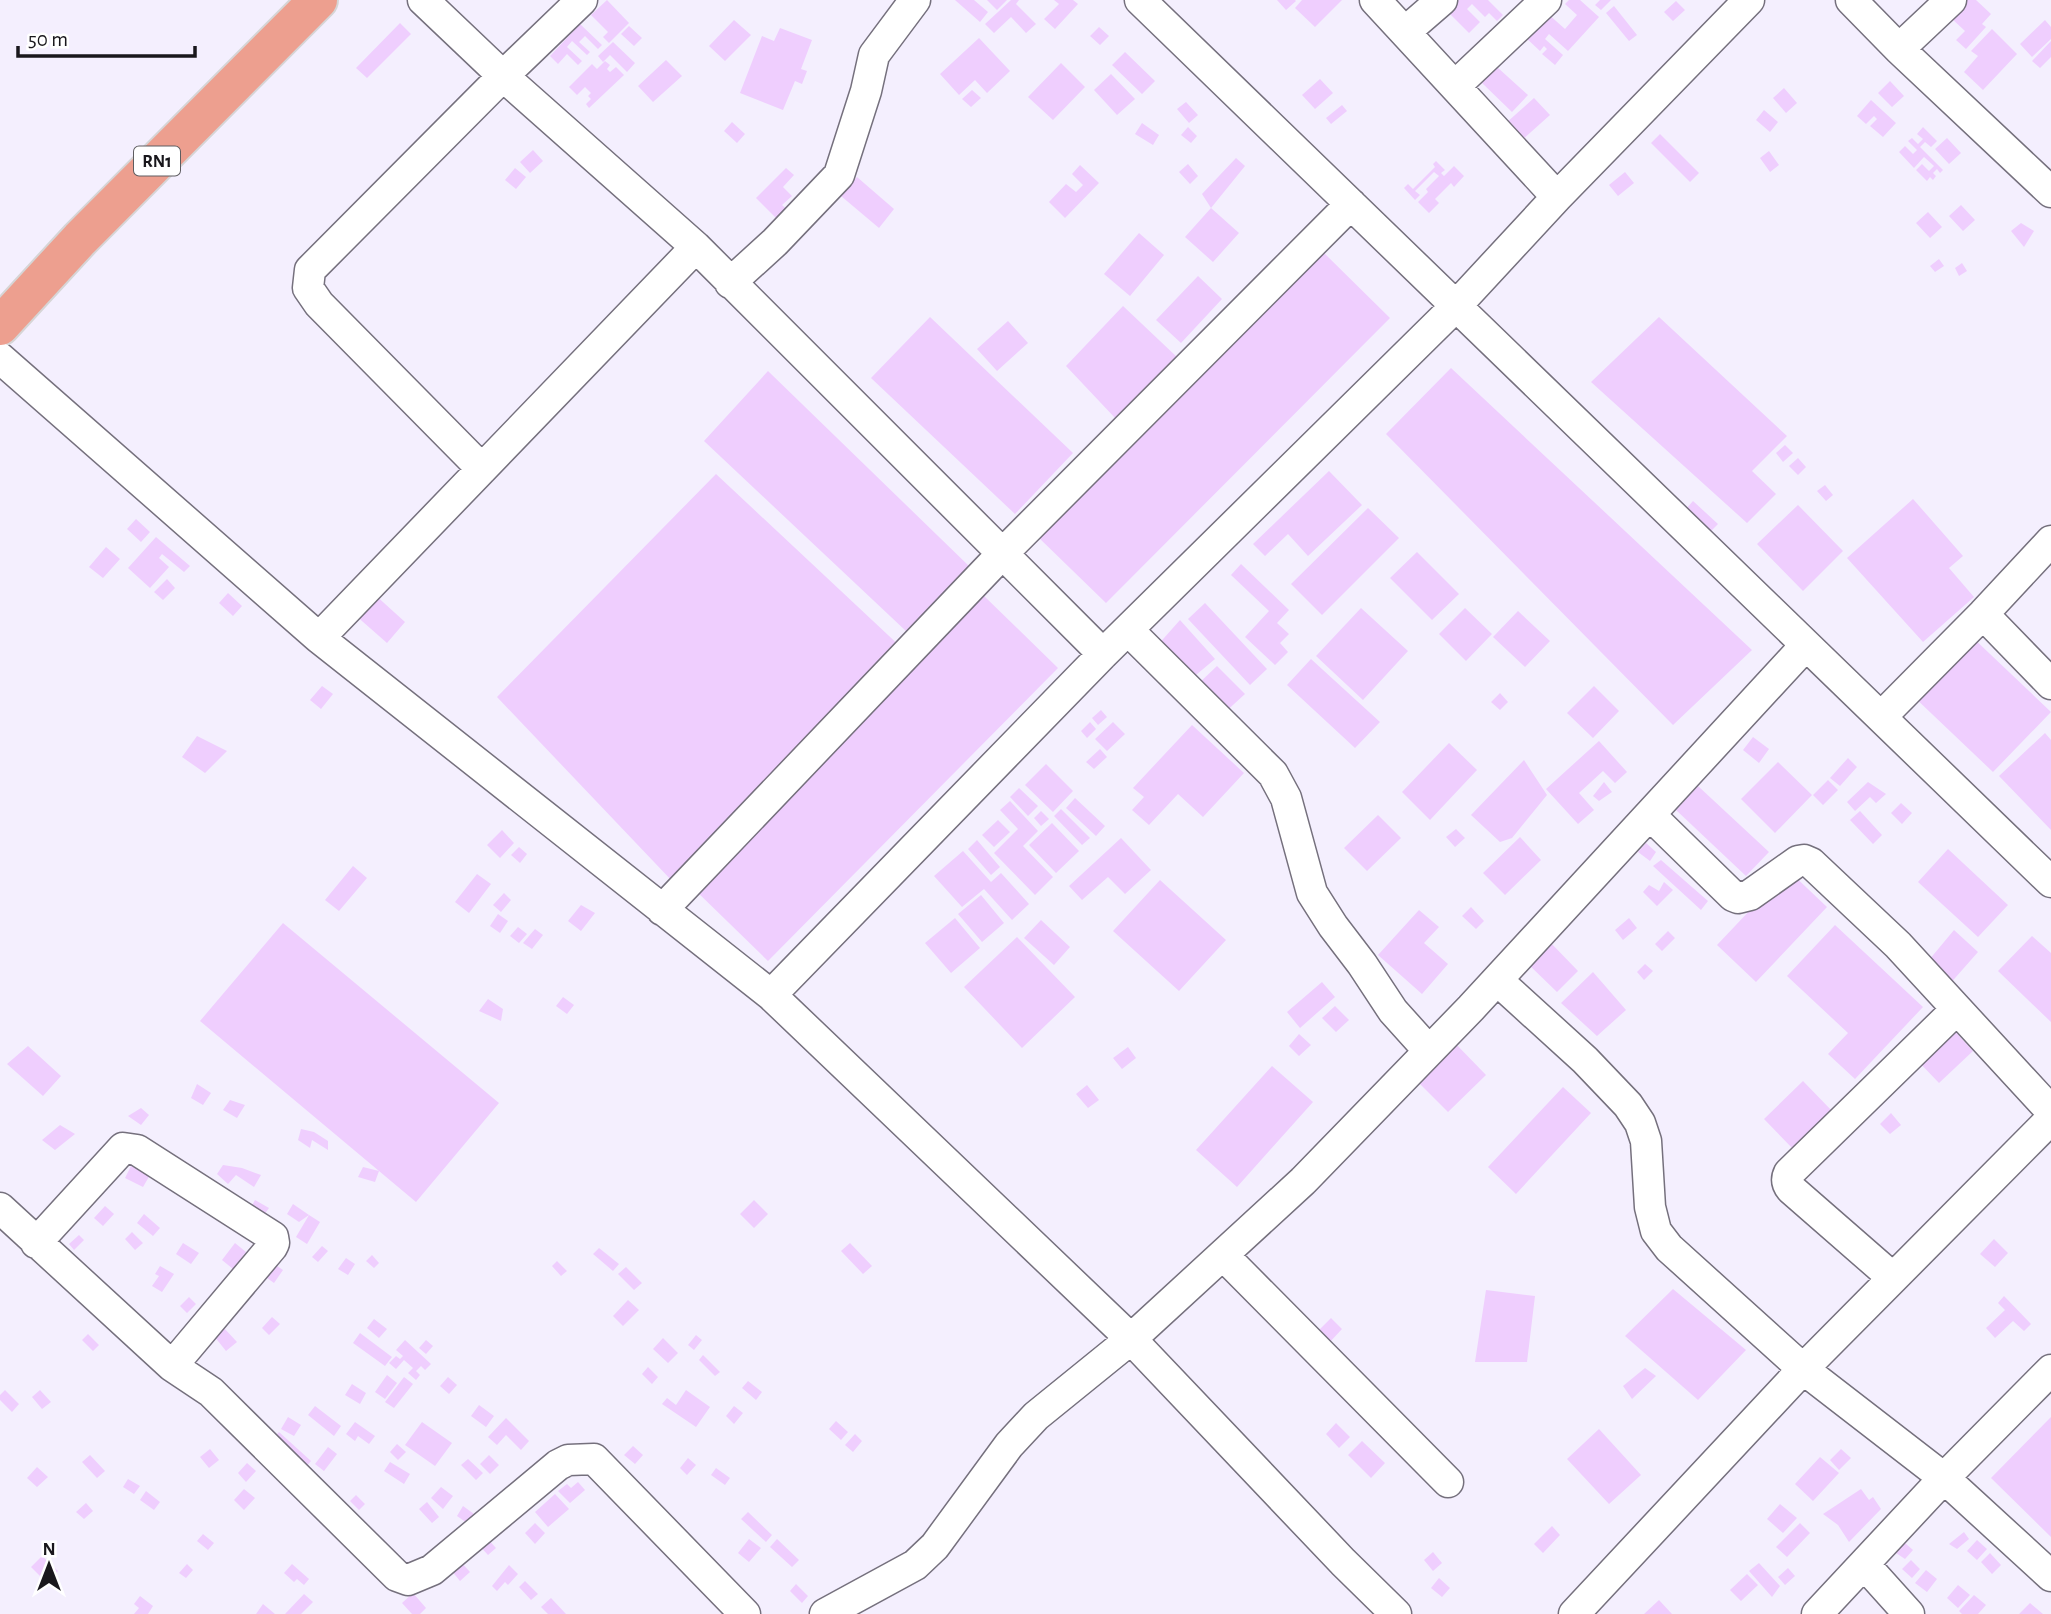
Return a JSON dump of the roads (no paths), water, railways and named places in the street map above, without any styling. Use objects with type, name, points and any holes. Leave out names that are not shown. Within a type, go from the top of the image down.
[{"type":"highway","name":"RN1","points":[[0,326],[80,239],[318,0]]},
{"type":"street","points":[[423,0],[503,76],[696,247],[1103,654]]},
{"type":"street","points":[[482,469],[319,304],[308,288],[310,271],[582,0]]},
{"type":"street","points":[[730,283],[775,242],[839,174],[866,91],[874,55],[915,0]]},
{"type":"street","points":[[1140,0],[1881,718],[2047,870]]},
{"type":"street","points":[[1375,0],[1558,197]]},
{"type":"street","points":[[1405,32],[1442,0]]},
{"type":"street","points":[[1455,86],[1546,0]]},
{"type":"street","points":[[771,995],[1103,654],[1456,306],[1749,0]]},
{"type":"street","points":[[1851,0],[1899,49],[2051,192]]},
{"type":"street","points":[[1899,49],[1951,0]]},
{"type":"street","points":[[662,910],[1002,554],[1351,204]]},
{"type":"street","points":[[319,638],[696,247]]},
{"type":"street","points":[[0,358],[319,638],[771,995],[1131,1339],[1396,1614]]},
{"type":"street","points":[[1881,718],[2051,541]]},
{"type":"street","points":[[1983,614],[2051,684]]},
{"type":"street","points":[[1128,630],[1273,774],[1286,798],[1312,893],[1393,1011],[1429,1051]]},
{"type":"street","points":[[825,1614],[915,1565],[935,1546],[1009,1445],[1036,1416],[1131,1339],[1303,1181],[1497,980],[1806,645]]},
{"type":"street","points":[[1650,815],[1738,898],[1750,895],[1798,861],[1811,863],[1898,945],[2051,1111]]},
{"type":"street","points":[[1497,980],[1586,1060],[1628,1105],[1640,1123],[1646,1141],[1650,1207],[1656,1231],[1669,1248],[1803,1369],[1944,1478],[2051,1576]]},
{"type":"street","points":[[1893,1278],[1791,1189],[1787,1177],[1956,1009]]},
{"type":"street","points":[[1574,1614],[1803,1369],[2051,1119]]},
{"type":"street","points":[[36,1243],[123,1148],[137,1150],[273,1237],[272,1247],[172,1366]]},
{"type":"street","points":[[0,1209],[172,1366],[211,1391],[397,1576],[408,1580],[432,1570],[558,1465],[568,1460],[594,1459],[746,1614]]},
{"type":"street","points":[[1223,1255],[1448,1482]]},
{"type":"street","points":[[1817,1614],[1944,1478],[2046,1383]]},
{"type":"street","points":[[1864,1564],[1909,1614]]}]
